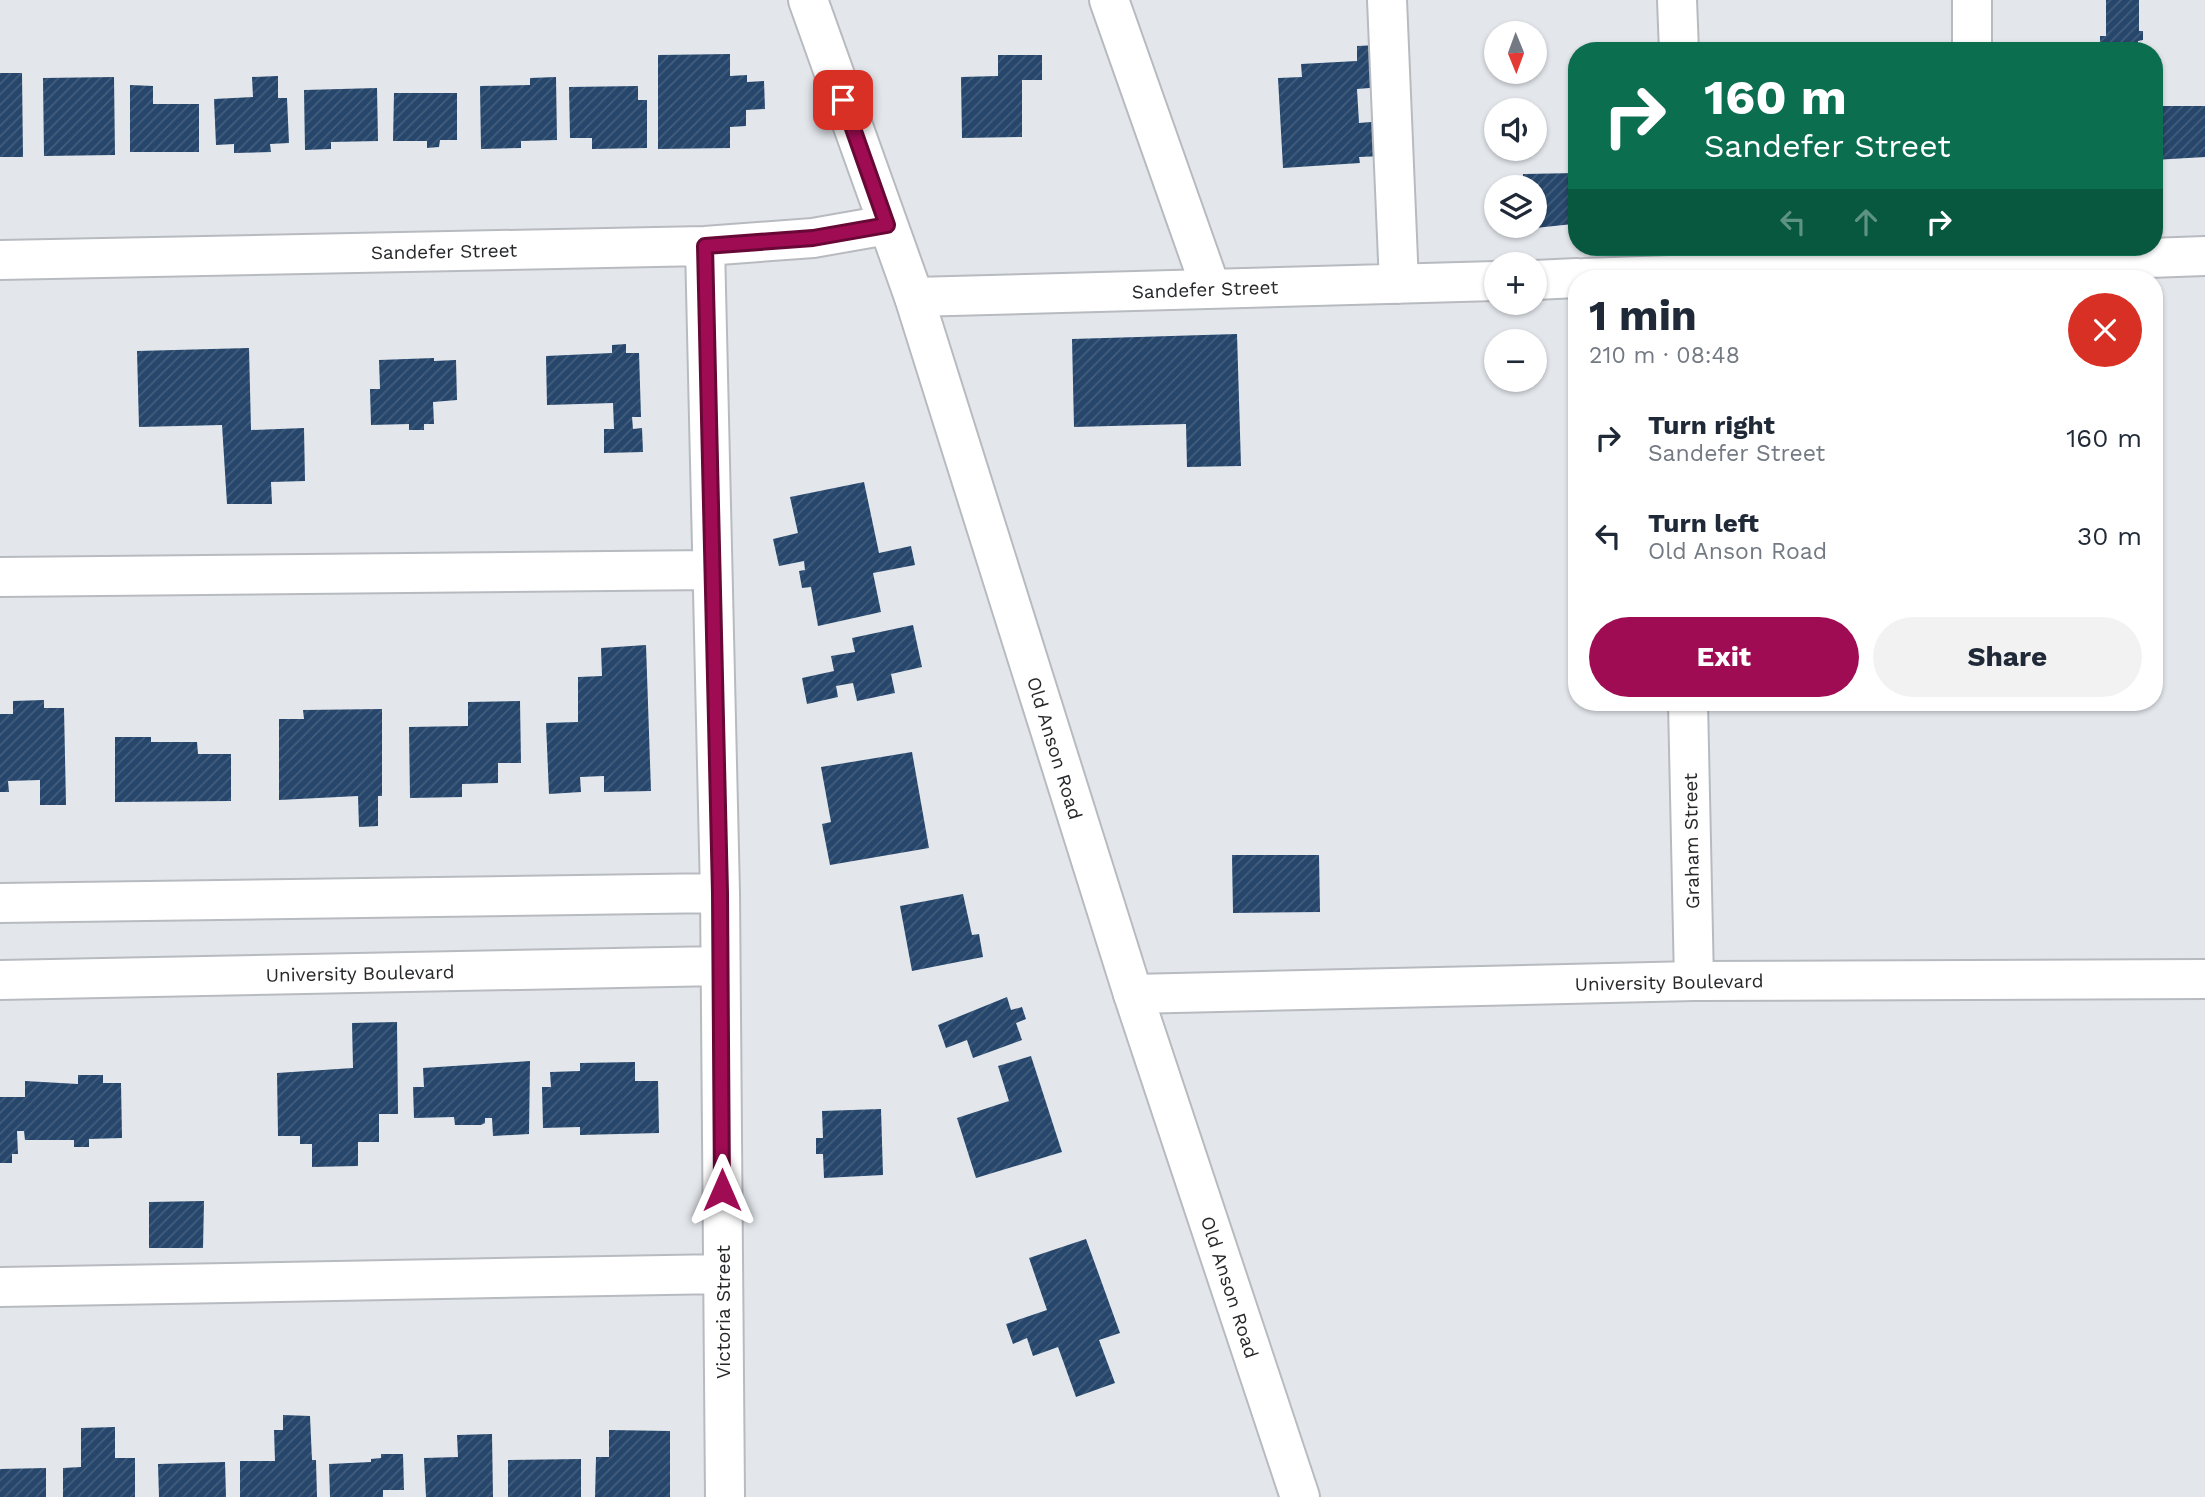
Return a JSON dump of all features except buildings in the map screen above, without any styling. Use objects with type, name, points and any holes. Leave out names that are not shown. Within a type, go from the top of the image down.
[{"type":"street","name":"Old Anson Road","points":[[808,0],[914,297],[1132,994],[1300,1497]]},
{"type":"street","points":[[1109,0],[1211,289]]},
{"type":"street","points":[[1387,0],[1399,284]]},
{"type":"street","points":[[1677,0],[1679,42]]},
{"type":"street","points":[[1972,0],[1972,42]]},
{"type":"street","name":"Sandefer Street","points":[[0,260],[705,246],[813,238],[887,225]]},
{"type":"street","name":"Victoria Street","points":[[705,246],[720,893],[724,1497]]},
{"type":"street","points":[[1660,270],[1974,256],[2205,256]]},
{"type":"street","points":[[1547,279],[1568,278]]},
{"type":"street","name":"Sandefer Street","points":[[914,297],[1484,281]]},
{"type":"street","points":[[0,577],[712,570]]},
{"type":"street","name":"Graham Street","points":[[1688,711],[1694,981]]},
{"type":"street","points":[[0,903],[720,893]]},
{"type":"street","name":"University Boulevard","points":[[0,980],[720,966]]},
{"type":"street","name":"University Boulevard","points":[[1132,994],[1694,981],[2205,979]]},
{"type":"street","points":[[0,1287],[723,1274]]},
{"type":"route","points":[[722,1190],[720,893],[705,246],[813,238],[887,225],[843,100]]}]
